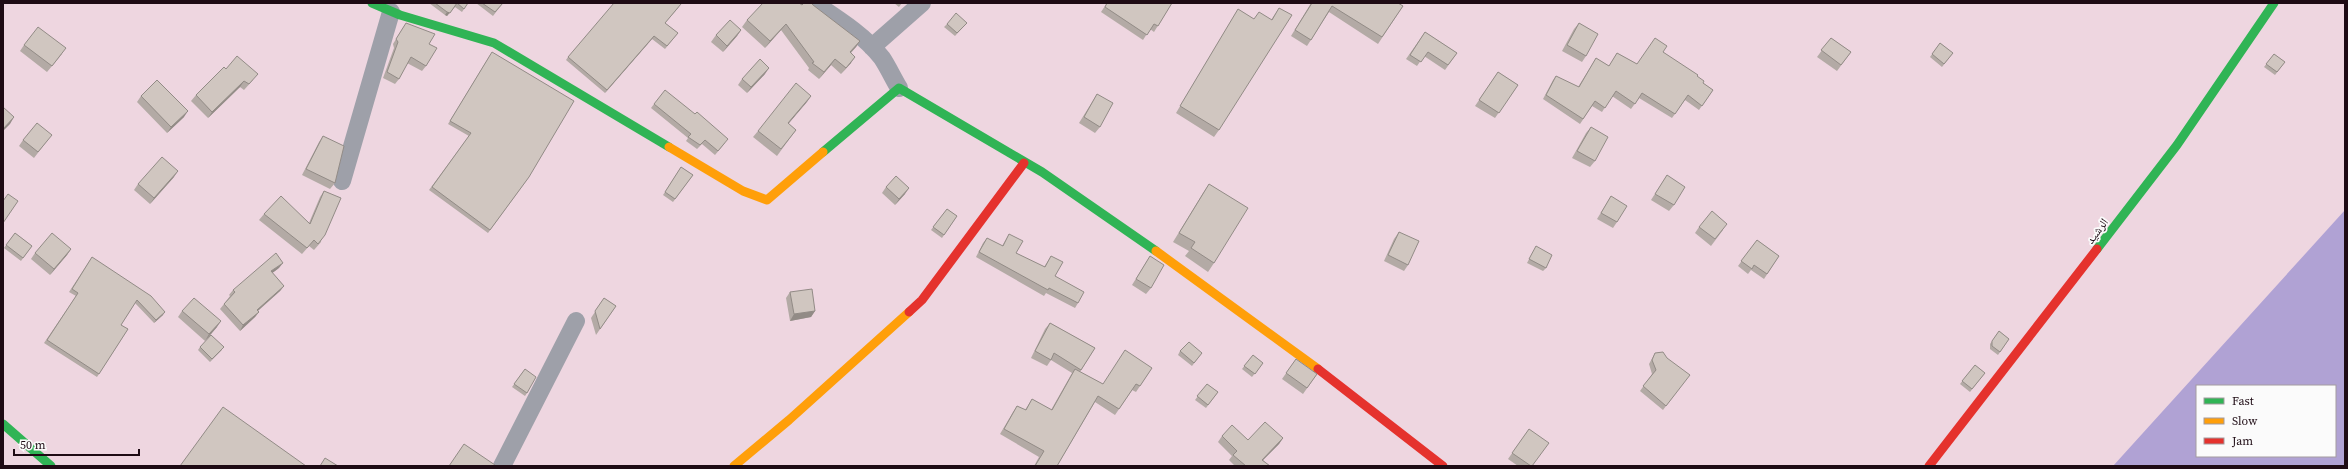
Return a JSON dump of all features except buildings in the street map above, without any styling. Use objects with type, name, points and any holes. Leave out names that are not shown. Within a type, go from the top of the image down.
[{"type":"street","points":[[372,3],[391,12],[494,43],[743,191],[767,200],[899,88]]},
{"type":"street","points":[[814,3],[840,20],[872,47],[883,60],[899,88],[1024,163],[1042,172],[1170,261],[1347,390],[1443,466]]},
{"type":"street","points":[[872,47],[922,3]]},
{"type":"street","name":"الرشيد","points":[[1929,466],[2177,145],[2274,3]]},
{"type":"street","points":[[342,181],[391,12]]},
{"type":"street","points":[[734,466],[922,300],[1024,163]]},
{"type":"street","points":[[502,466],[576,320]]},
{"type":"street","points":[[3,424],[51,466]]},
{"type":"shaded area","points":[[2345,210],[2345,466],[2113,466]]},
{"type":"traffic: fast","points":[[372,3],[400,15],[494,43],[669,147]]},
{"type":"traffic: fast","points":[[2097,249],[2177,145],[2274,3]]},
{"type":"traffic: fast","points":[[823,152],[899,88],[1042,172],[1156,251]]},
{"type":"traffic: fast","points":[[3,424],[51,466]]},
{"type":"traffic: slow","points":[[669,147],[743,191],[767,200],[823,152]]},
{"type":"traffic: slow","points":[[1156,251],[1318,369]]},
{"type":"traffic: slow","points":[[734,466],[789,420],[909,312]]},
{"type":"traffic: jam","points":[[909,312],[922,300],[1024,163]]},
{"type":"traffic: jam","points":[[1929,466],[2097,249]]},
{"type":"traffic: jam","points":[[1318,369],[1443,466]]}]
